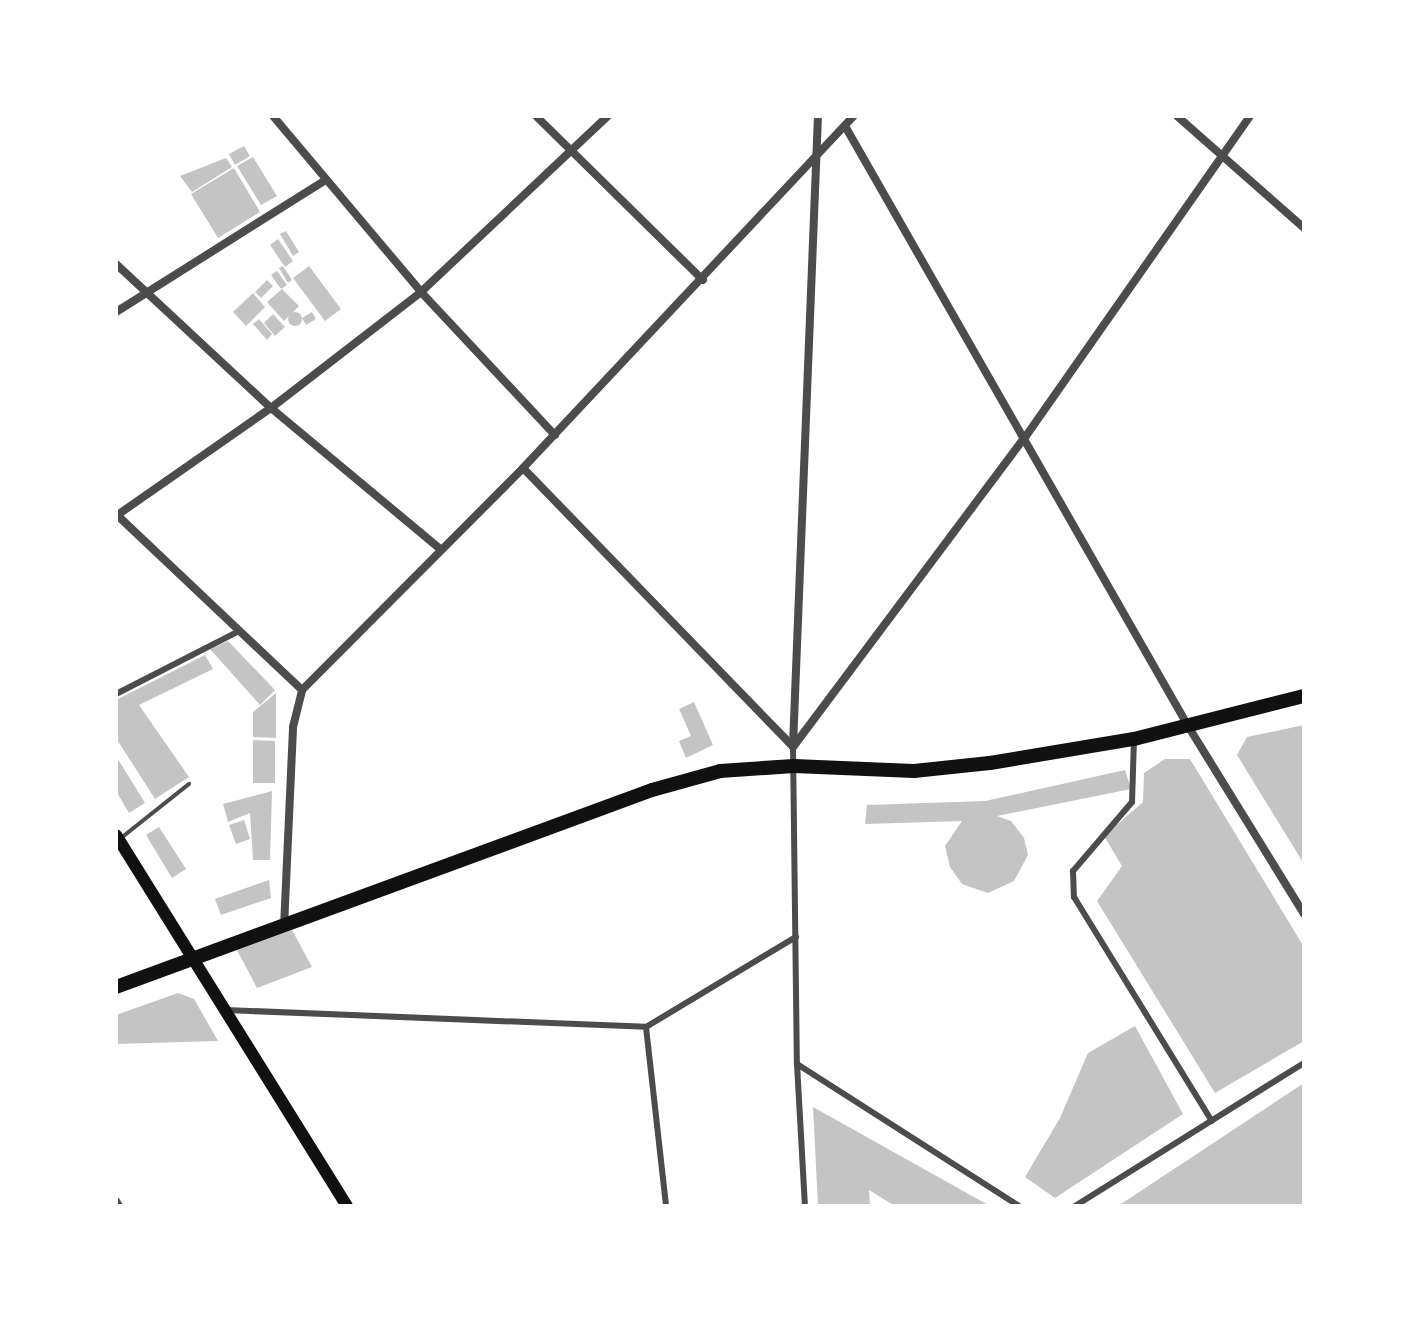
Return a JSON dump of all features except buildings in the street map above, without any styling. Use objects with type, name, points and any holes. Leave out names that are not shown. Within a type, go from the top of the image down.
[{"type":"main road","points":[[116,987],[652,790],[720,771],[794,766],[914,771],[1134,739],[1304,696]]},
{"type":"main road","points":[[117,837],[347,1206]]},
{"type":"street","points":[[273,116],[421,292],[555,435]]},
{"type":"street","points":[[536,116],[703,280]]},
{"type":"street","points":[[302,690],[116,515],[271,408],[421,292],[574,153],[608,116]]},
{"type":"street","points":[[808,116],[817,127]]},
{"type":"street","points":[[805,1206],[797,1064],[793,747],[818,116]]},
{"type":"street","points":[[284,927],[293,727],[302,690],[555,435],[854,116]]},
{"type":"street","points":[[1177,116],[1304,228]]},
{"type":"street","points":[[793,747],[1026,436],[1250,116]]},
{"type":"street","points":[[845,126],[1026,436],[1188,726],[1304,914]]},
{"type":"street","points":[[116,312],[326,180]]},
{"type":"street","points":[[116,264],[271,408],[440,549]]},
{"type":"street","points":[[523,468],[793,747]]},
{"type":"street","points":[[116,694],[239,631]]},
{"type":"street","points":[[1134,739],[1132,802],[1073,871],[1074,897],[1212,1121]]},
{"type":"street","points":[[226,1010],[646,1027],[796,937]]},
{"type":"street","points":[[646,1027],[666,1206]]},
{"type":"street","points":[[1075,1206],[1304,1063]]},
{"type":"street","points":[[797,1064],[1019,1206]]},
{"type":"lane","points":[[117,837],[189,784]]}]
